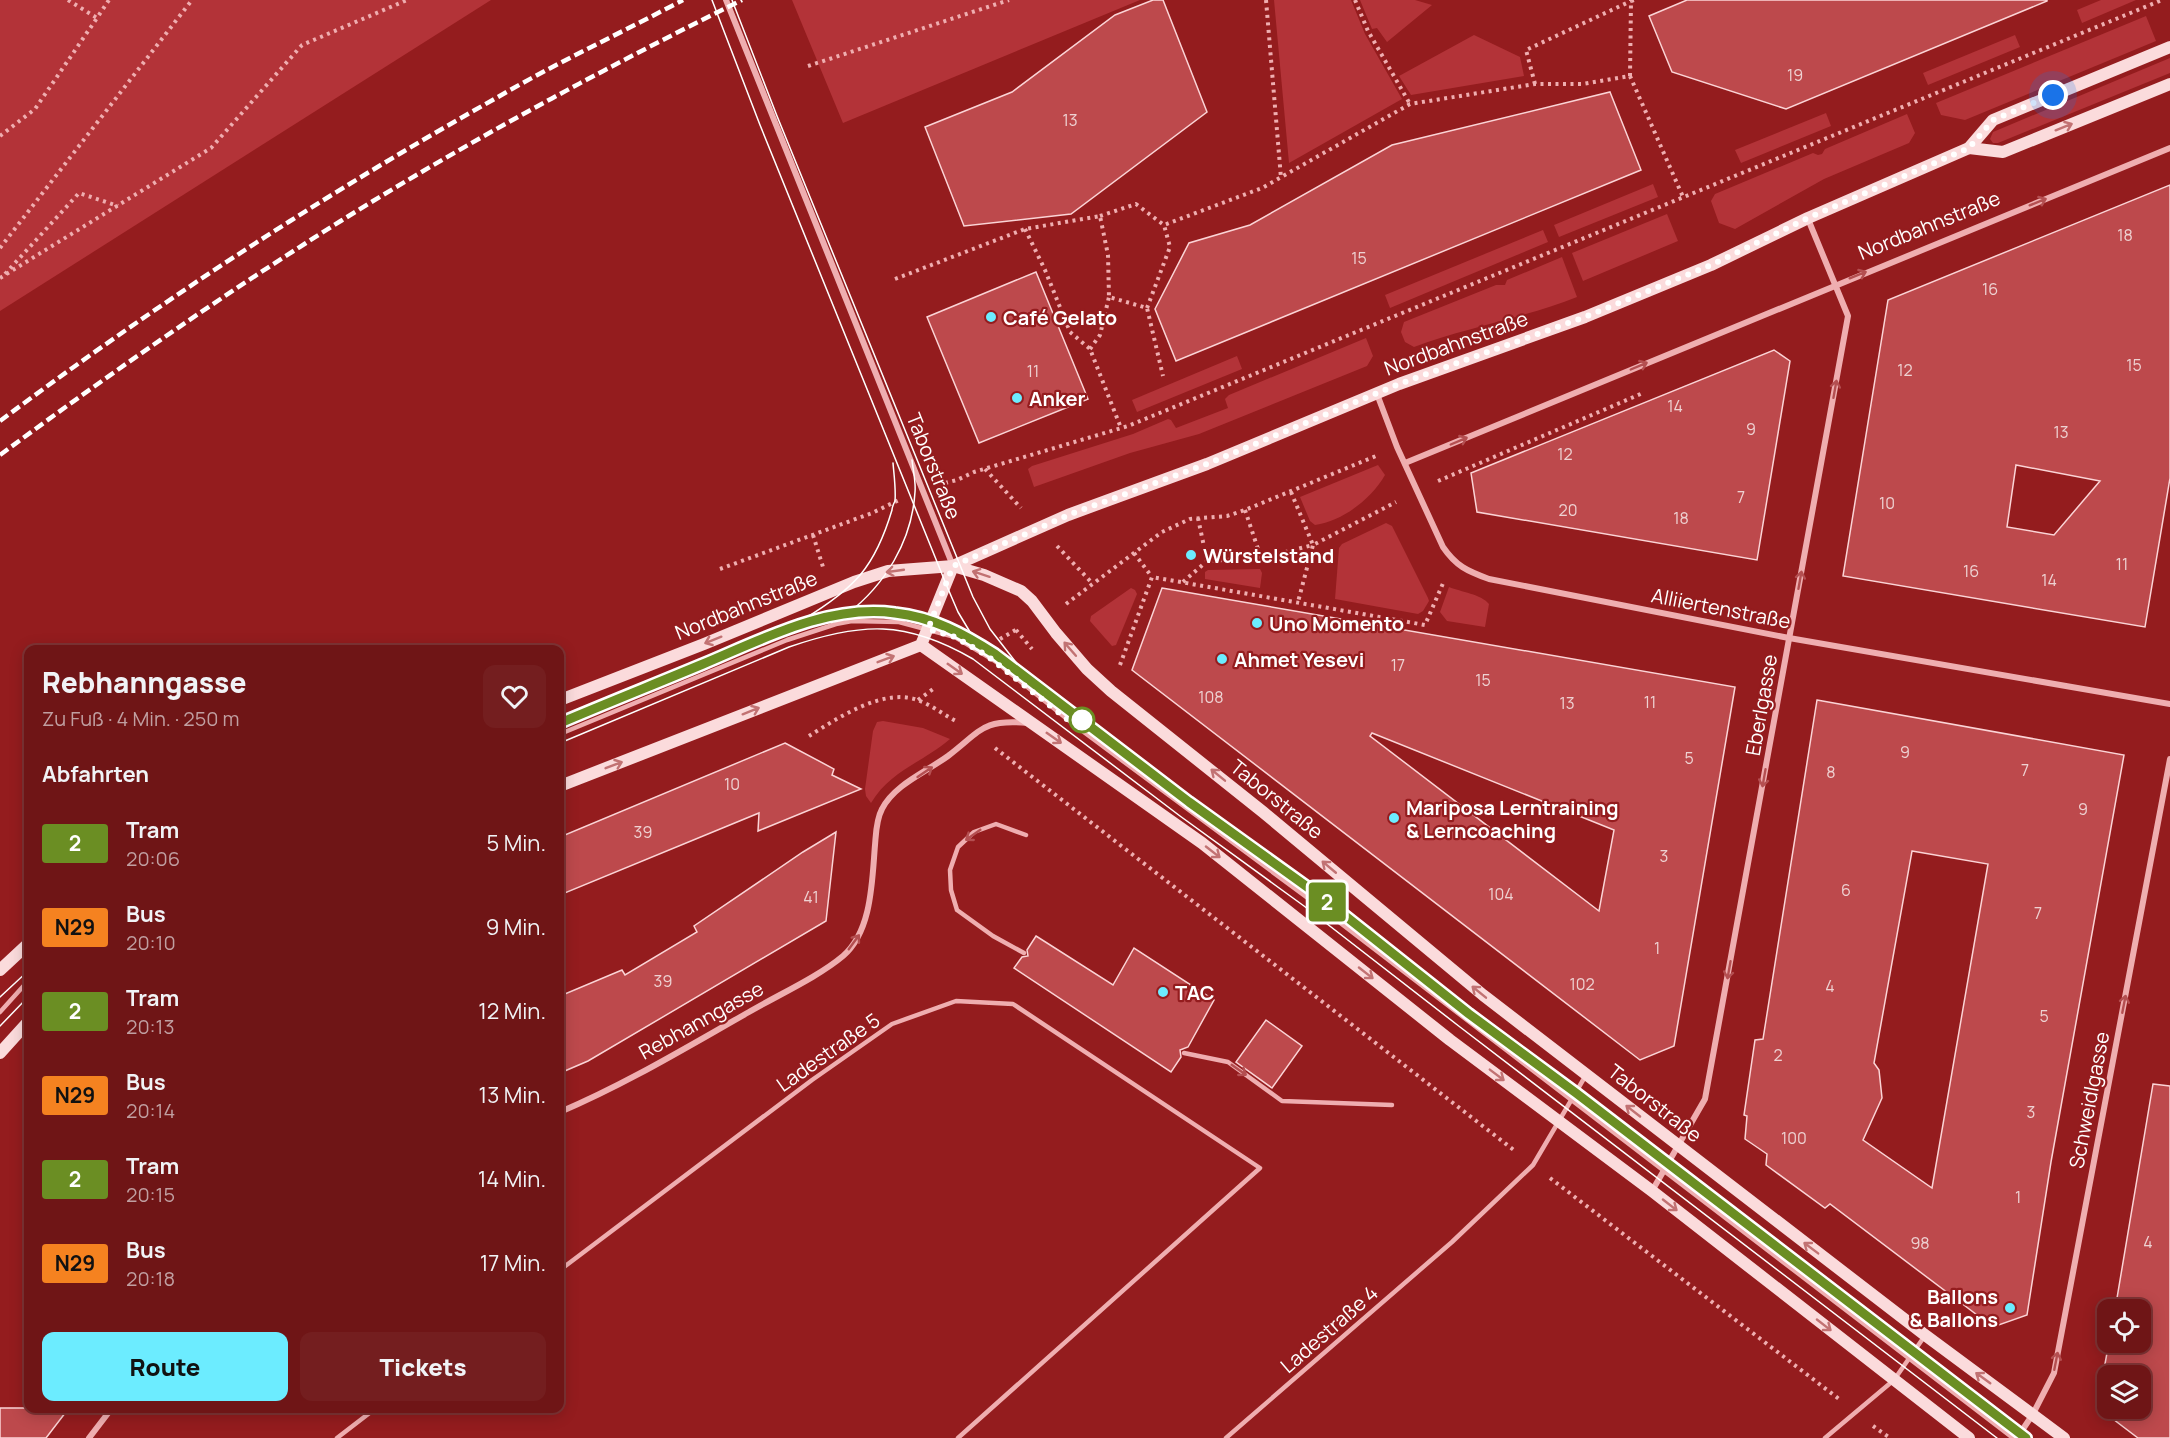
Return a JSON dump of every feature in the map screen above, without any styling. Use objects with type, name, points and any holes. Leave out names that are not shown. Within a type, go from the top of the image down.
[{"type":"main road","name":"Nordbahnstraße","points":[[564,698],[854,582],[888,571],[953,566],[1068,515],[1207,464],[1377,393],[1585,317],[1711,265],[1808,218],[1969,148],[1993,120],[2170,47]]},
{"type":"main road","points":[[1969,148],[2003,152],[2170,84]]},
{"type":"main road","points":[[564,784],[921,645],[953,566]]},
{"type":"main road","name":"Taborstraße","points":[[953,566],[984,575],[1021,591],[1032,601],[1087,669],[1111,691],[1263,812],[1483,995],[1925,1335],[2064,1438]]},
{"type":"main road","points":[[921,645],[1202,843],[1450,1040],[1652,1191],[1969,1438]]},
{"type":"main road","points":[[0,970],[24,948]]},
{"type":"main road","points":[[0,1053],[24,1026]]},
{"type":"street","name":"Taborstraße","points":[[726,0],[953,566]]},
{"type":"street","name":"Nordbahnstraße","points":[[1405,463],[2170,148]]},
{"type":"street","name":"Eberlgasse","points":[[1652,1191],[1705,1099],[1848,316],[1808,218]]},
{"type":"street","name":"Alliiertenstraße","points":[[1377,393],[1430,523],[1452,560],[1471,573],[1489,579],[1789,638],[2170,704]]},
{"type":"street","name":"Rebhanngasse","points":[[564,1110],[604,1093],[809,978],[842,956],[861,933],[868,903],[877,824],[881,810],[893,793],[988,725],[1004,721],[1034,723]]},
{"type":"street","name":"Schweidlgasse","points":[[2015,1438],[2032,1414],[2054,1373],[2170,759]]},
{"type":"street","points":[[88,1438],[108,1413]]},
{"type":"lane","points":[[564,732],[757,652],[822,628],[852,621],[876,620],[899,622],[955,637],[995,661],[1077,727],[1309,899],[1908,1359],[2015,1438]]},
{"type":"lane","points":[[1024,954],[993,936],[957,910],[951,890],[950,870],[958,847],[974,832],[996,824],[1026,835]]},
{"type":"lane","points":[[0,1012],[24,985]]},
{"type":"lane","name":"Ladestraße 5","points":[[564,1267],[812,1080],[892,1024],[956,1002],[1013,1004],[1260,1168],[958,1438]]},
{"type":"lane","points":[[1184,1053],[1227,1062],[1282,1101],[1392,1105]]},
{"type":"lane","name":"Ladestraße 4","points":[[1226,1438],[1452,1242],[1533,1165],[1586,1075]]},
{"type":"lane","points":[[1825,1438],[1894,1380],[1925,1335]]},
{"type":"lane","points":[[337,1438],[370,1413]]},
{"type":"path","points":[[68,0],[97,18]]},
{"type":"path","points":[[0,136],[35,109],[109,0]]},
{"type":"path","points":[[0,248],[192,0]]},
{"type":"path","points":[[1,278],[211,148],[302,45],[407,0]]},
{"type":"path","points":[[808,66],[1009,0]]},
{"type":"path","points":[[1266,0],[1281,178]]},
{"type":"path","points":[[1356,0],[1368,31],[1410,104]]},
{"type":"path","points":[[974,472],[1121,428],[2162,0]]},
{"type":"path","points":[[1535,84],[1526,50],[1632,1],[1630,76],[1683,197]]},
{"type":"path","points":[[1164,225],[1262,188],[1410,104],[1535,84],[1582,84],[1630,76]]},
{"type":"path","points":[[1,278],[79,193],[118,206]]},
{"type":"path","points":[[895,279],[1025,229],[1100,216],[1136,204],[1164,225],[1170,247],[1147,308],[1163,376]]},
{"type":"path","points":[[1090,349],[1100,334],[1109,297],[1108,255],[1100,216]]},
{"type":"path","points":[[1025,229],[1045,270],[1070,332],[1090,349],[1121,428]]},
{"type":"path","points":[[1109,297],[1147,308]]},
{"type":"path","points":[[985,469],[1010,496]]},
{"type":"path","points":[[1060,608],[1162,532],[1190,519],[1227,516],[1291,492]]},
{"type":"path","points":[[1245,510],[1262,558]]},
{"type":"path","points":[[720,569],[873,513]]},
{"type":"path","points":[[1198,518],[1207,561]]},
{"type":"path","points":[[813,536],[825,573]]},
{"type":"path","points":[[1182,583],[1207,561],[1262,558],[1313,546],[1298,602]]},
{"type":"path","points":[[1134,553],[1152,577],[1425,625],[1452,560]]},
{"type":"path","points":[[1072,562],[1092,583]]},
{"type":"path","points":[[1119,668],[1152,577]]},
{"type":"path","points":[[1016,630],[1032,649]]},
{"type":"path","points":[[809,736],[870,702],[897,698],[918,700],[939,684]]},
{"type":"path","points":[[1026,772],[1890,1438]]},
{"type":"shaded area","points":[[0,0],[491,0],[0,311]]},
{"type":"shaded area","points":[[792,0],[1140,0],[843,123]]},
{"type":"shaded area","points":[[1274,0],[1351,0],[1365,34],[1402,99],[1289,163]]},
{"type":"shaded area","points":[[1360,0],[1415,0],[1432,5],[1387,42],[1377,28],[1372,29]]},
{"type":"shaded area","points":[[2101,0],[2136,0],[2082,23],[2077,10]]},
{"type":"shaded area","points":[[2146,16],[2156,41],[1965,120],[1941,115],[1936,103]]},
{"type":"shaded area","points":[[1474,35],[1520,57],[1524,76],[1411,95],[1399,76]]},
{"type":"shaded area","points":[[2015,35],[2020,47],[1928,85],[1923,73]]},
{"type":"shaded area","points":[[2170,58],[2170,73],[1998,143],[1993,143],[1990,139],[1993,132]]},
{"type":"shaded area","points":[[1826,113],[1831,126],[1741,163],[1735,150]]},
{"type":"shaded area","points":[[1907,114],[1915,133],[1909,143],[1824,179],[1735,229],[1719,223],[1711,201],[1715,194],[1813,153],[1822,154],[1825,149]]},
{"type":"shaded area","points":[[1653,184],[1658,197],[1559,237],[1554,225]]},
{"type":"shaded area","points":[[1667,214],[1678,241],[1583,281],[1572,253]]},
{"type":"shaded area","points":[[1543,230],[1548,242],[1390,308],[1385,295]]},
{"type":"shaded area","points":[[1562,257],[1577,297],[1414,347],[1405,342],[1401,332],[1404,322],[1496,285],[1505,285],[1507,280]]},
{"type":"shaded area","points":[[1366,338],[1373,356],[1367,366],[1199,434],[1130,453],[1034,487],[1028,469],[1032,466],[1133,434],[1168,419],[1176,428],[1228,408],[1225,399],[1229,395]]},
{"type":"shaded area","points":[[1237,356],[1242,369],[1137,412],[1132,400]]},
{"type":"shaded area","points":[[1378,465],[1385,475],[1372,492],[1355,508],[1325,523],[1315,525],[1310,521],[1300,497]]},
{"type":"shaded area","points":[[1386,523],[1392,526],[1428,598],[1429,601],[1423,611],[1418,614],[1335,599],[1339,548],[1342,544]]},
{"type":"shaded area","points":[[1260,569],[1262,573],[1260,588],[1205,579],[1205,572],[1208,570]]},
{"type":"shaded area","points":[[1449,587],[1476,596],[1489,604],[1485,627],[1447,621],[1440,612]]},
{"type":"shaded area","points":[[1131,588],[1137,594],[1116,645],[1112,646],[1090,621],[1091,616]]},
{"type":"shaded area","points":[[877,722],[923,728],[950,739],[888,782],[871,803],[866,796],[865,789],[873,731]]},
{"type":"building","points":[[1153,0],[1163,0],[1207,112],[1071,214],[964,226],[925,127],[1012,92],[1115,15]]},
{"type":"building","points":[[1687,0],[2047,1],[1786,109],[1672,72],[1649,16]]},
{"type":"building","points":[[1610,92],[1641,170],[1176,361],[1155,309],[1189,243],[1250,225],[1392,145]]},
{"type":"building","points":[[2170,185],[2170,478],[2145,627],[1843,576],[1888,300]],"holes":[[[2016,465],[2100,481],[2054,535],[2007,527]]]},
{"type":"building","points":[[1036,272],[1088,399],[979,443],[927,317]]},
{"type":"building","points":[[1774,350],[1790,361],[1757,560],[1477,512],[1471,473]]},
{"type":"building","points":[[1162,588],[1735,687],[1674,1046],[1640,1060],[1132,670]],"holes":[[[1372,733],[1614,830],[1599,911],[1370,736]]]},
{"type":"building","points":[[1817,700],[2124,755],[2051,1162],[2027,1315],[1993,1327],[1830,1204],[1825,1208],[1766,1165],[1767,1154],[1745,1139],[1747,1116],[1744,1115],[1755,1040],[1763,1039]],"holes":[[[1912,851],[1988,864],[1932,1188],[1863,1140],[1882,1098],[1879,1070],[1874,1063]]]},
{"type":"building","points":[[785,743],[834,769],[832,775],[861,789],[758,831],[759,813],[564,893],[564,835]]},
{"type":"building","points":[[836,832],[826,921],[588,1061],[564,1071],[564,994],[622,970],[625,975],[697,932],[694,926]]},
{"type":"building","points":[[1036,936],[1113,985],[1134,948],[1214,1000],[1188,1047],[1180,1050],[1181,1057],[1171,1072],[1014,968],[1022,957],[1028,956],[1027,950]]},
{"type":"building","points":[[1266,1020],[1302,1046],[1272,1088],[1236,1062]]},
{"type":"building","points":[[2153,1084],[2170,1086],[2170,1438],[2138,1438],[2113,1419],[2151,1419],[2151,1365],[2105,1365],[2107,1353],[2151,1353],[2151,1299],[2117,1299]]},
{"type":"building","points":[[0,1408],[24,1408],[24,1413],[65,1413],[46,1438],[0,1438]]},
{"type":"tram line","points":[[712,0],[760,125],[946,584],[958,612],[973,637]]},
{"type":"tram line","points":[[732,0],[973,597],[990,629],[1018,665]]},
{"type":"tram line","points":[[847,614],[873,590],[884,576],[902,544],[913,510],[915,480],[912,460]]},
{"type":"tram line","points":[[804,619],[850,586],[861,574],[878,547],[895,501],[893,463]]},
{"type":"tram line","name":"2","points":[[564,721],[783,631],[829,617],[868,612],[893,612],[931,621],[967,635],[1189,802],[1324,899],[1469,1014],[1576,1093],[2026,1438]]},
{"type":"tram line","points":[[564,721],[775,634],[822,619],[870,612],[895,613],[922,618],[960,633],[995,654],[1189,802],[1324,899],[1469,1014],[1576,1093],[2026,1438]]},
{"type":"tram line","points":[[564,741],[789,647],[839,633],[883,629],[904,631],[949,646],[973,659],[1180,816],[1304,906],[1997,1438]]},
{"type":"tram line","points":[[0,997],[24,975]]},
{"type":"tram line","points":[[0,1026],[24,1001]]},
{"type":"railway","points":[[0,421],[182,292],[306,211],[521,84],[683,0]]},
{"type":"railway","points":[[0,455],[189,320],[412,177],[521,116],[742,0]]},
{"type":"place","name":"Café Gelato","points":[[991,317]]},
{"type":"place","name":"Anker","points":[[1017,398]]},
{"type":"place","name":"Würstelstand","points":[[1191,555]]},
{"type":"place","name":"Uno Momento","points":[[1257,623]]},
{"type":"place","name":"Ahmet Yesevi","points":[[1222,659]]},
{"type":"place","name":"Mariposa Lerntraining & Lerncoaching","points":[[1394,818]]},
{"type":"place","name":"TAC","points":[[1163,992]]},
{"type":"place","name":"Ballons & Ballons","points":[[2010,1308]]},
{"type":"route","points":[[1082,720],[1077,727],[986,655],[955,637],[928,629],[953,566],[1071,514],[1207,464],[1399,384],[1585,317],[1711,265],[1808,218],[1969,148],[1993,120],[2053,95]]}]
